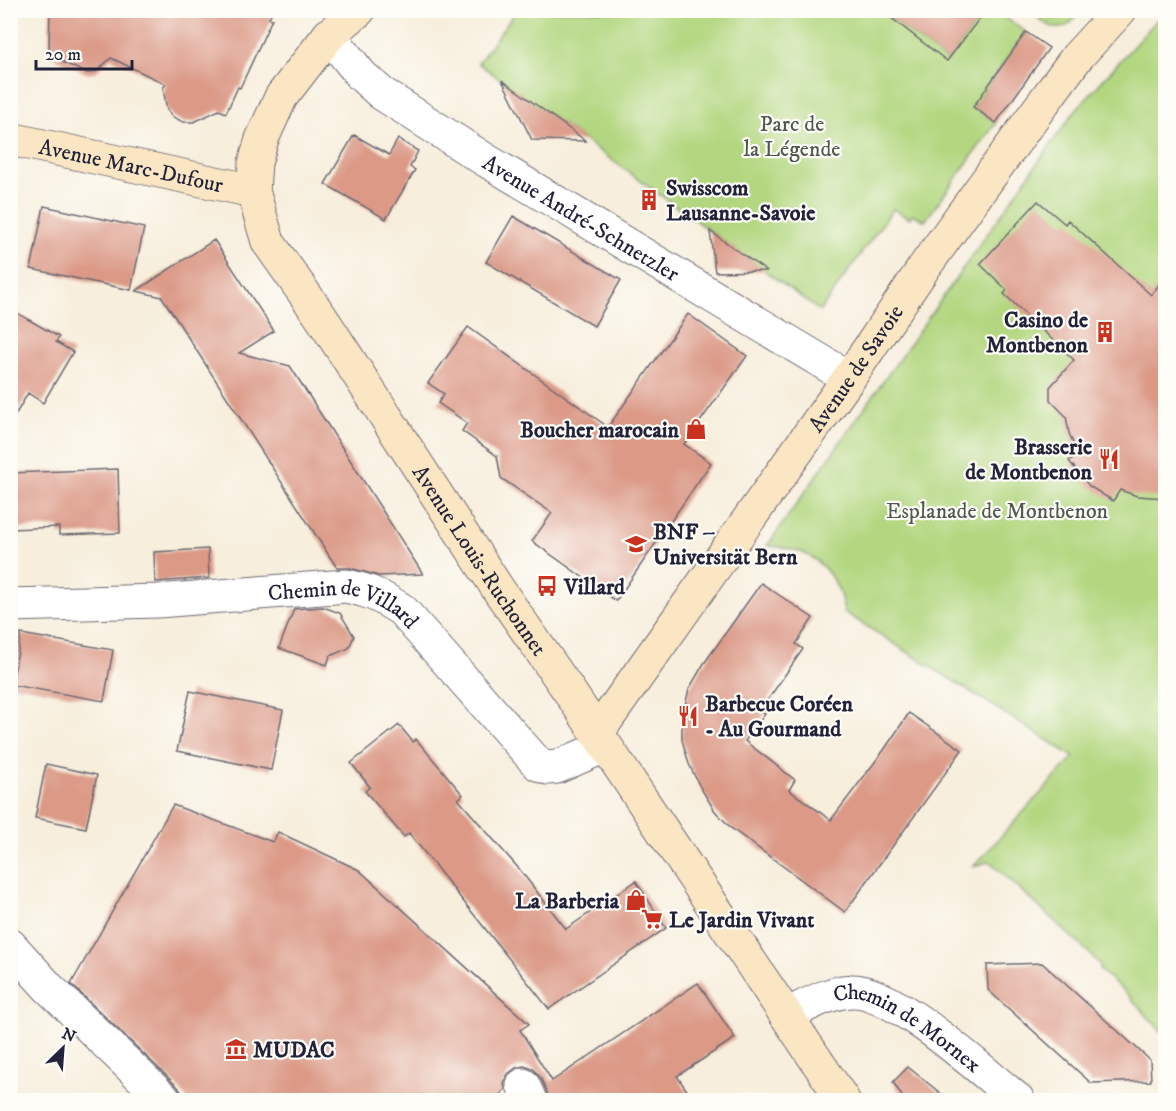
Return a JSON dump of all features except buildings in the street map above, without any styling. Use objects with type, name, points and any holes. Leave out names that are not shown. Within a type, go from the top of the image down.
[{"type":"main road","name":"Avenue Louis-Ruchonnet","points":[[359,10],[329,35],[281,98],[262,139],[255,163],[253,191],[268,242],[321,317],[498,589],[843,1101]]},
{"type":"main road","name":"Avenue de Savoie","points":[[601,740],[925,266],[1077,57],[1120,10]]},
{"type":"main road","name":"Avenue Marc-Dufour","points":[[10,139],[253,191]]},
{"type":"street","name":"Avenue André-Schnetzler","points":[[329,35],[361,75],[381,93],[479,156],[849,378]]},
{"type":"street","name":"Chemin de Villard","points":[[10,605],[158,601],[346,586],[368,591],[402,610],[538,764],[548,768],[557,767],[601,740]]},
{"type":"street","points":[[10,945],[48,987],[165,1101]]},
{"type":"street","name":"Chemin de Mornex","points":[[786,1015],[840,993],[853,990],[869,993],[900,1008],[924,1024],[1017,1101]]},
{"type":"green space","name":"Parc de la Légende","points":[[516,11],[881,11],[947,61],[986,11],[995,11],[1026,32],[973,107],[996,123],[925,221],[913,214],[909,218],[893,209],[820,311],[478,63]]},
{"type":"green space","points":[[1030,11],[1081,11],[1070,24],[1058,28],[1043,22]]},
{"type":"green space","name":"Esplanade de Montbenon","points":[[1165,11],[1165,1035],[1126,993],[1100,970],[1100,965],[1088,952],[989,861],[973,867],[1074,757],[844,612],[838,588],[816,560],[789,548],[767,546],[1075,111]]},
{"type":"place","name":"Swisscom Lausanne-Savoie","points":[[649,200]]},
{"type":"place","name":"Casino de Montbenon","points":[[1105,332]]},
{"type":"place","name":"Boucher marocain","points":[[696,429]]},
{"type":"place","name":"Brasserie de Montbenon","points":[[1109,459]]},
{"type":"place","name":"BNF – Universität Bern","points":[[636,544]]},
{"type":"place","name":"Villard","points":[[547,586]]},
{"type":"place","name":"Barbecue Coréen - Au Gourmand","points":[[688,716]]},
{"type":"place","name":"La Barberia","points":[[636,900]]},
{"type":"place","name":"Le Jardin Vivant","points":[[652,919]]},
{"type":"place","name":"MUDAC","points":[[236,1049]]}]
